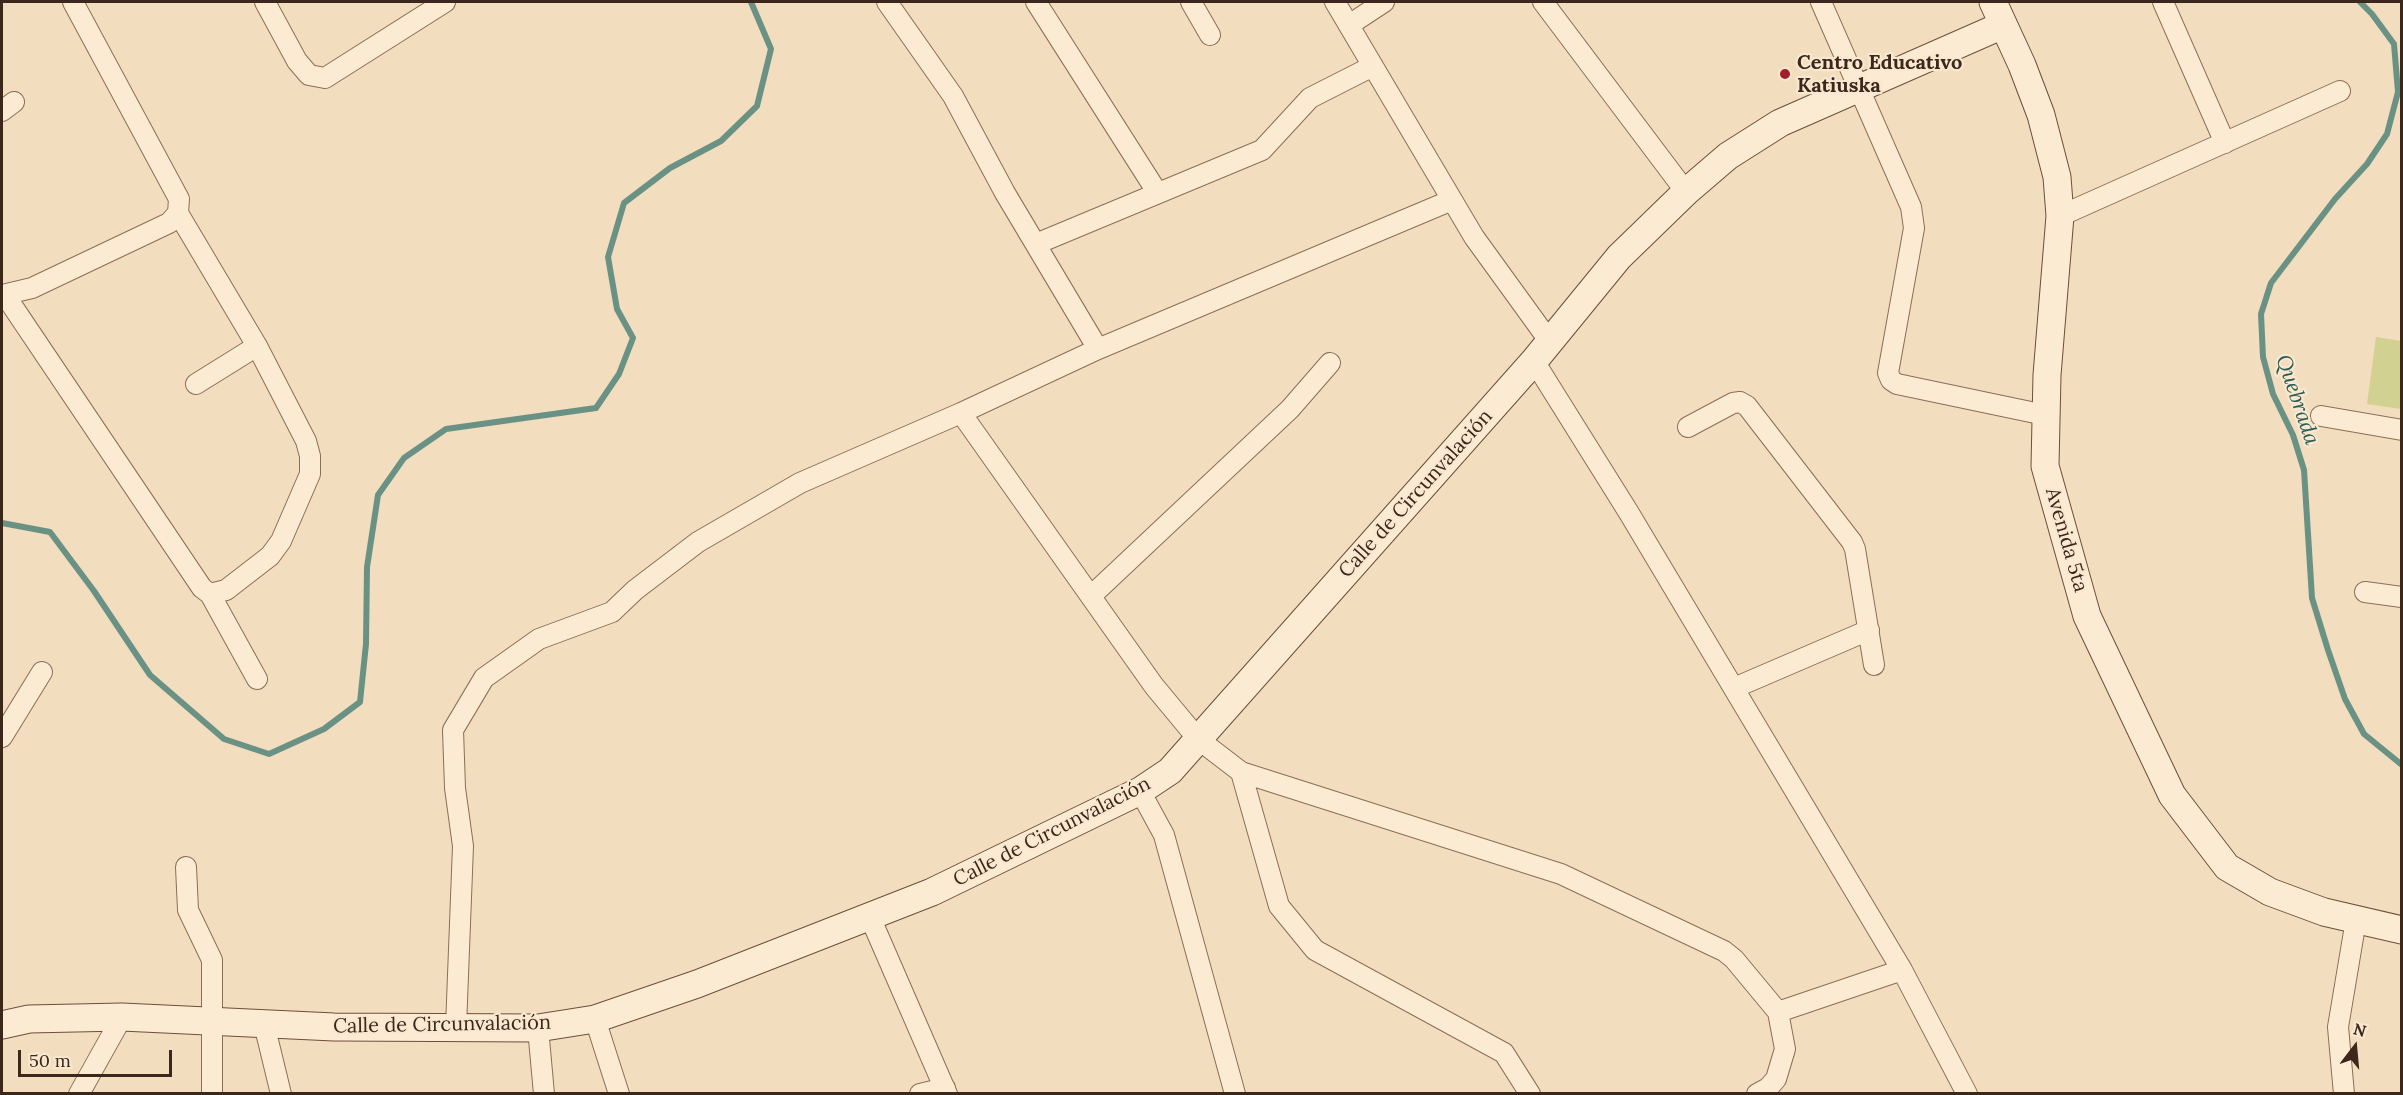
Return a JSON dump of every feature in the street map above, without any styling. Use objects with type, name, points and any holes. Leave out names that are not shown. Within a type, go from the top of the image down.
[{"type":"street","points":[[73,2],[179,199],[178,213],[257,346],[306,441],[310,456],[310,474],[280,541],[270,556],[226,590],[210,594]]},
{"type":"street","points":[[265,2],[297,61],[309,75],[325,78],[445,2]]},
{"type":"street","points":[[887,2],[953,96],[1098,349]]},
{"type":"street","points":[[1036,2],[1157,192]]},
{"type":"street","points":[[1191,2],[1209,35]]},
{"type":"street","points":[[1335,2],[1542,352],[1629,513],[1902,970],[1967,1094]]},
{"type":"street","points":[[1349,25],[1384,2]]},
{"type":"street","points":[[1543,2],[1686,192]]},
{"type":"street","points":[[1821,2],[1911,207],[1914,228],[1888,373],[1891,380],[1897,384],[2045,415]]},
{"type":"street","points":[[2163,2],[2225,143]]},
{"type":"street","name":"Calle de Circunvalación","points":[[2,1025],[29,1019],[122,1017],[334,1027],[538,1028],[595,1019],[697,984],[932,892],[1140,791],[1170,771],[1542,352],[1619,258],[1686,192],[1728,156],[1780,123],[1858,89],[1998,13]]},
{"type":"street","name":"Avenida 5ta","points":[[1998,13],[2041,115],[2057,177],[2060,216],[2045,415],[2045,466],[2087,616],[2172,795],[2227,867],[2270,892],[2324,912],[2402,930]]},
{"type":"street","points":[[1036,244],[1262,150],[1310,98],[1373,66]]},
{"type":"street","points":[[2060,216],[2340,91]]},
{"type":"street","points":[[456,1027],[463,846],[455,788],[453,729],[484,678],[539,639],[612,612],[635,590],[698,542],[800,483],[961,413],[1098,349],[1452,200]]},
{"type":"street","points":[[178,213],[169,223],[32,288],[3,295],[202,588],[210,594],[257,679]]},
{"type":"street","points":[[196,384],[257,346]]},
{"type":"street","points":[[1091,596],[1290,409],[1330,363]]},
{"type":"street","points":[[1688,427],[1733,403],[1740,402],[1747,406],[1852,542],[1874,664]]},
{"type":"street","points":[[961,413],[1154,686],[1198,740],[1241,772],[1561,874],[1724,951],[1734,959],[1778,1012],[1785,1049],[1776,1079],[1768,1088],[1757,1094]]},
{"type":"street","points":[[2321,416],[2402,430]]},
{"type":"street","points":[[2365,592],[2402,597]]},
{"type":"street","points":[[1734,688],[1869,630]]},
{"type":"street","points":[[2,737],[42,672]]},
{"type":"street","points":[[1241,772],[1279,906],[1315,950],[1504,1053],[1530,1094]]},
{"type":"street","points":[[1140,791],[1164,835],[1235,1094]]},
{"type":"street","points":[[186,867],[188,910],[212,960],[214,1021],[212,1094]]},
{"type":"street","points":[[870,917],[946,1091],[920,1094]]},
{"type":"street","points":[[2344,1094],[2338,1027],[2356,920]]},
{"type":"street","points":[[1778,1012],[1902,970]]},
{"type":"street","points":[[79,1094],[122,1017]]},
{"type":"street","points":[[595,1019],[619,1094]]},
{"type":"street","points":[[264,1024],[281,1094]]},
{"type":"street","points":[[538,1028],[544,1094]]},
{"type":"green space","points":[[2376,337],[2401,341],[2401,409],[2367,404]]},
{"type":"waterway","points":[[2,523],[50,532],[94,591],[150,675],[224,739],[269,754],[324,729],[360,702],[366,644],[367,567],[378,495],[404,458],[446,429],[596,408],[619,374],[633,338],[617,309],[608,257],[624,203],[670,168],[721,141],[757,106],[771,49],[751,2]]},
{"type":"waterway","name":"Quebrada","points":[[2360,2],[2394,44],[2398,92],[2387,134],[2367,164],[2335,199],[2271,283],[2261,314],[2263,357],[2273,394],[2293,435],[2304,470],[2312,598],[2328,650],[2345,699],[2364,734],[2402,765]]},
{"type":"place","name":"Centro Educativo Katiuska","points":[[1785,74]]}]
